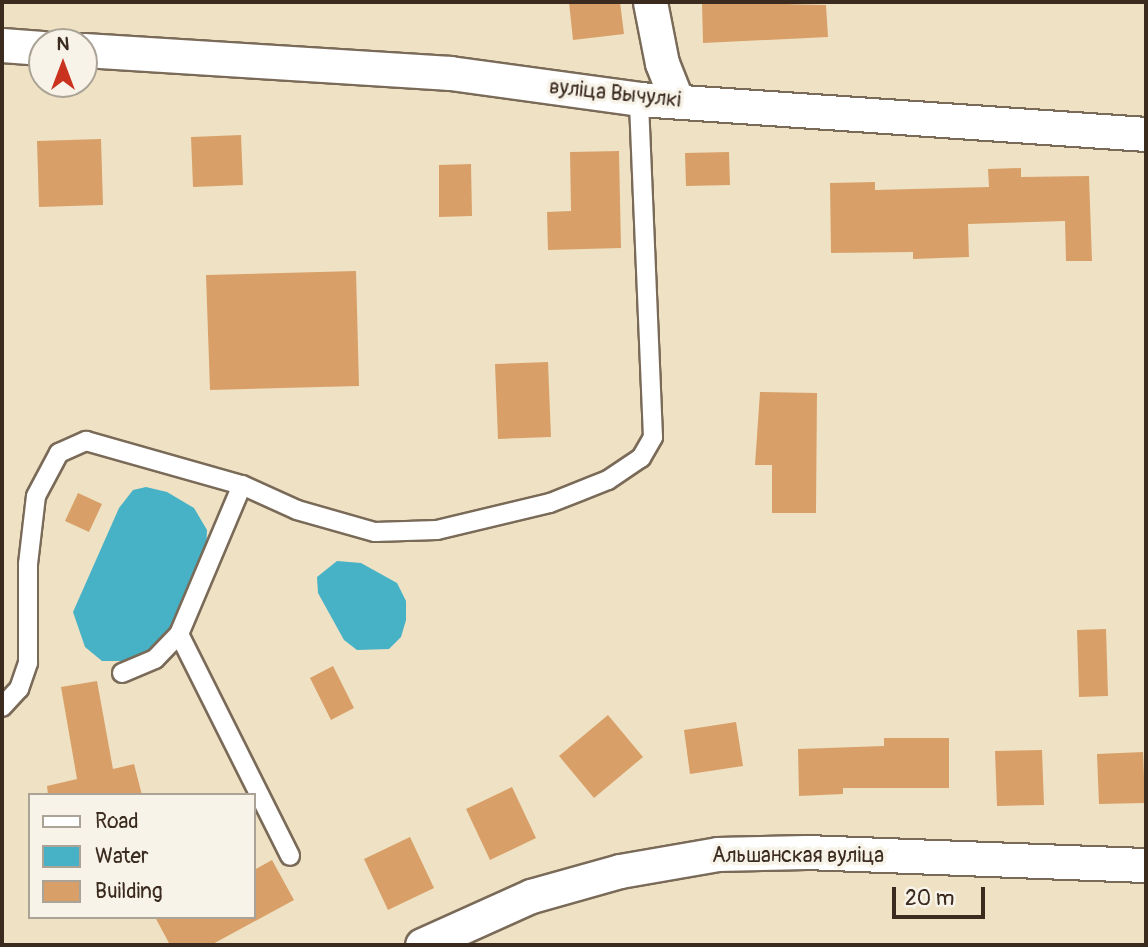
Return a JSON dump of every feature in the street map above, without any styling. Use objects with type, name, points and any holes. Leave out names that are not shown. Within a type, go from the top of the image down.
[{"type":"street","points":[[650,2],[662,63],[677,101]]},
{"type":"street","points":[[2,45],[28,47]]},
{"type":"street","name":"вуліца Вычулкі","points":[[98,51],[450,73],[639,99],[1146,134]]},
{"type":"street","name":"Альшанская вуліца","points":[[422,945],[531,896],[621,871],[718,854],[806,852],[1146,865]]},
{"type":"lane","points":[[2,707],[19,689],[28,663],[28,564],[37,496],[59,453],[86,442],[242,485],[297,510],[375,532],[437,530],[550,503],[608,480],[641,458],[653,437],[639,99]]},
{"type":"lane","points":[[122,673],[155,659],[179,634],[242,485]]},
{"type":"lane","points":[[179,634],[290,856]]},
{"type":"water","points":[[146,487],[167,492],[194,508],[207,530],[206,554],[176,627],[159,648],[139,661],[102,661],[85,647],[73,612],[119,508],[133,490]]},
{"type":"water","points":[[337,561],[361,563],[397,583],[406,601],[406,620],[401,637],[389,649],[357,650],[344,640],[318,593],[317,577]]},
{"type":"building","points":[[569,2],[620,2],[624,34],[573,40]]},
{"type":"building","points":[[702,2],[826,5],[828,37],[703,43]]},
{"type":"building","points":[[241,135],[243,185],[193,187],[191,137]]},
{"type":"building","points":[[101,139],[103,205],[39,207],[37,141]]},
{"type":"building","points":[[619,151],[621,248],[548,250],[547,212],[571,211],[570,152]]},
{"type":"building","points":[[729,152],[730,185],[686,186],[685,153]]},
{"type":"building","points":[[471,164],[472,216],[439,217],[439,165]]},
{"type":"building","points":[[1021,168],[1021,177],[1089,176],[1092,261],[1066,261],[1065,221],[968,224],[969,257],[913,259],[913,252],[831,253],[830,183],[875,182],[875,190],[989,187],[988,169]]},
{"type":"building","points":[[356,271],[359,386],[210,390],[206,275]]},
{"type":"building","points":[[548,362],[551,437],[498,439],[495,364]]},
{"type":"building","points":[[760,392],[817,393],[816,513],[772,513],[772,465],[755,465]]},
{"type":"building","points":[[78,493],[102,504],[89,532],[65,521]]},
{"type":"building","points":[[1106,629],[1108,696],[1079,697],[1077,630]]},
{"type":"building","points":[[333,666],[354,708],[331,720],[310,678]]},
{"type":"building","points":[[97,681],[113,769],[134,764],[141,793],[48,793],[47,786],[77,779],[61,687]]},
{"type":"building","points":[[608,715],[643,757],[594,798],[559,756]]},
{"type":"building","points":[[736,722],[743,766],[690,774],[684,730]]},
{"type":"building","points":[[884,738],[949,738],[949,788],[843,788],[843,794],[799,796],[798,749],[884,746]]},
{"type":"building","points":[[1042,750],[1044,805],[997,806],[995,751]]},
{"type":"building","points":[[1143,752],[1145,803],[1099,804],[1097,754]]},
{"type":"building","points":[[512,787],[536,838],[490,860],[466,809]]},
{"type":"building","points":[[410,837],[434,888],[388,910],[364,859]]},
{"type":"building","points":[[272,860],[294,900],[211,945],[170,945],[156,919],[256,919],[256,869]]}]
